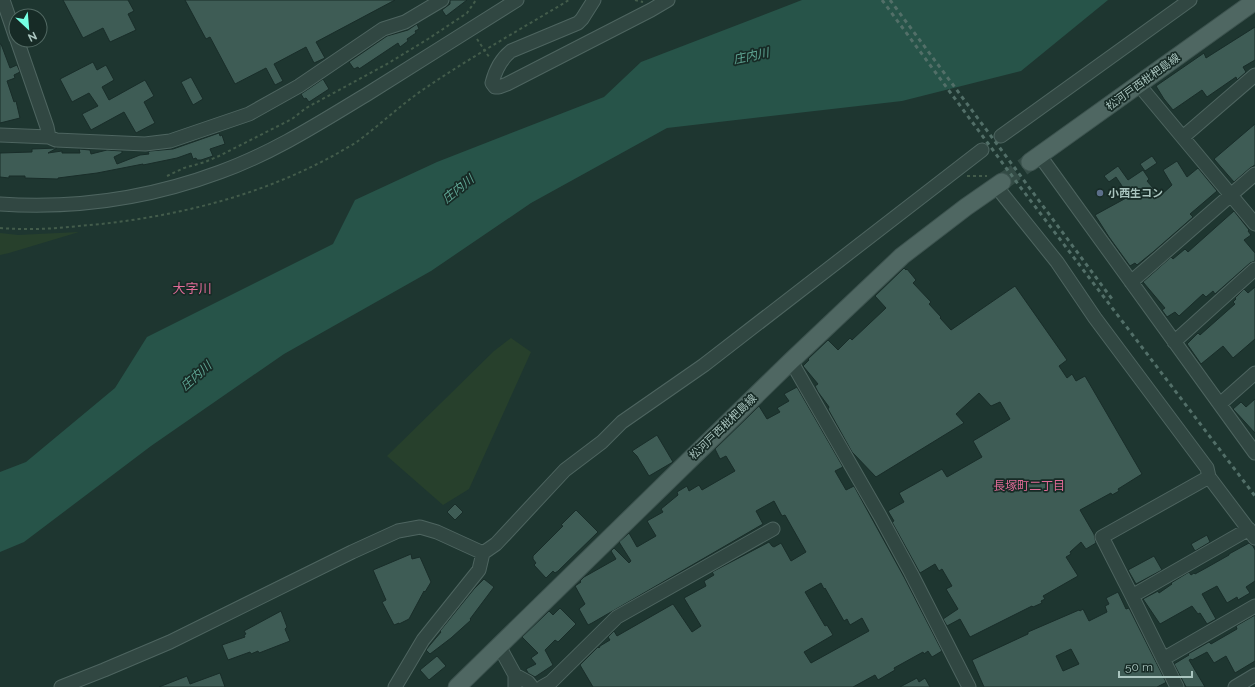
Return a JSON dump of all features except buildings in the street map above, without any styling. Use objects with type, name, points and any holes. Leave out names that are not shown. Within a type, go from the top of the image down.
[{"type":"main road","name":"松河戸西枇杷島線","points":[[1035,159],[1255,1]]},
{"type":"main road","name":"松河戸西枇杷島線","points":[[457,687],[791,361],[902,256],[966,207],[999,184]]},
{"type":"street","points":[[3,0],[4,16]]},
{"type":"street","points":[[0,136],[49,137],[56,140],[151,143],[170,141],[249,114],[299,86],[383,29],[405,22],[442,0]]},
{"type":"street","points":[[0,204],[48,205],[105,201],[154,192],[220,172],[249,160],[318,124],[517,0]]},
{"type":"street","points":[[594,0],[578,23],[511,51],[503,57],[492,83],[494,87],[507,84],[668,0]]},
{"type":"street","points":[[1001,136],[1190,0]]},
{"type":"street","points":[[19,48],[47,127],[49,137]]},
{"type":"street","points":[[1182,137],[1255,75]]},
{"type":"street","points":[[1139,85],[1255,224]]},
{"type":"street","points":[[395,687],[423,640],[479,570],[483,553],[496,544],[565,470],[602,442],[622,422],[704,365],[982,150]]},
{"type":"street","points":[[1035,159],[1131,282],[1255,453]]},
{"type":"street","points":[[1131,282],[1255,174]]},
{"type":"street","points":[[999,184],[1057,262],[1095,318],[1207,468],[1209,477],[1252,533],[1132,596]]},
{"type":"street","points":[[1174,342],[1255,269]]},
{"type":"street","points":[[791,361],[880,516],[969,687]]},
{"type":"street","points":[[1220,404],[1255,373]]},
{"type":"street","points":[[1177,687],[1102,538],[1209,477]]},
{"type":"street","points":[[61,687],[170,642],[352,552],[398,531],[420,527],[437,532],[483,553]]},
{"type":"street","points":[[542,687],[551,682],[617,617],[773,529]]},
{"type":"street","points":[[1163,659],[1255,606]]},
{"type":"street","points":[[499,646],[515,681],[528,682],[532,687]]},
{"type":"street","points":[[1235,687],[1255,675]]},
{"type":"path","points":[[163,177],[219,156],[292,119],[312,105],[387,64],[428,39],[467,12],[476,0]]},
{"type":"path","points":[[480,44],[490,58],[500,63]]},
{"type":"path","points":[[950,175],[987,176],[999,184]]},
{"type":"shaded area","points":[[79,232],[0,255],[0,233],[18,235]]},
{"type":"shaded area","points":[[511,338],[531,352],[469,489],[443,505],[387,456],[494,351]]},
{"type":"water","name":"庄内川","points":[[802,0],[1108,0],[1021,71],[902,101],[667,128],[531,203],[431,271],[284,354],[151,446],[24,542],[0,552],[0,472],[26,462],[115,388],[147,337],[333,244],[355,200],[437,162],[604,97],[641,62]]},
{"type":"tunnel","points":[[1002,182],[1030,162]]},
{"type":"railway","points":[[882,0],[1018,184],[1255,496]]},
{"type":"railway","points":[[890,0],[1112,299]]},
{"type":"place","name":"小西生コン","points":[[1100,193]]},
{"type":"district","name":"大字川","points":[[192,288]]},
{"type":"district","name":"長塚町二丁目","points":[[1029,486]]}]
